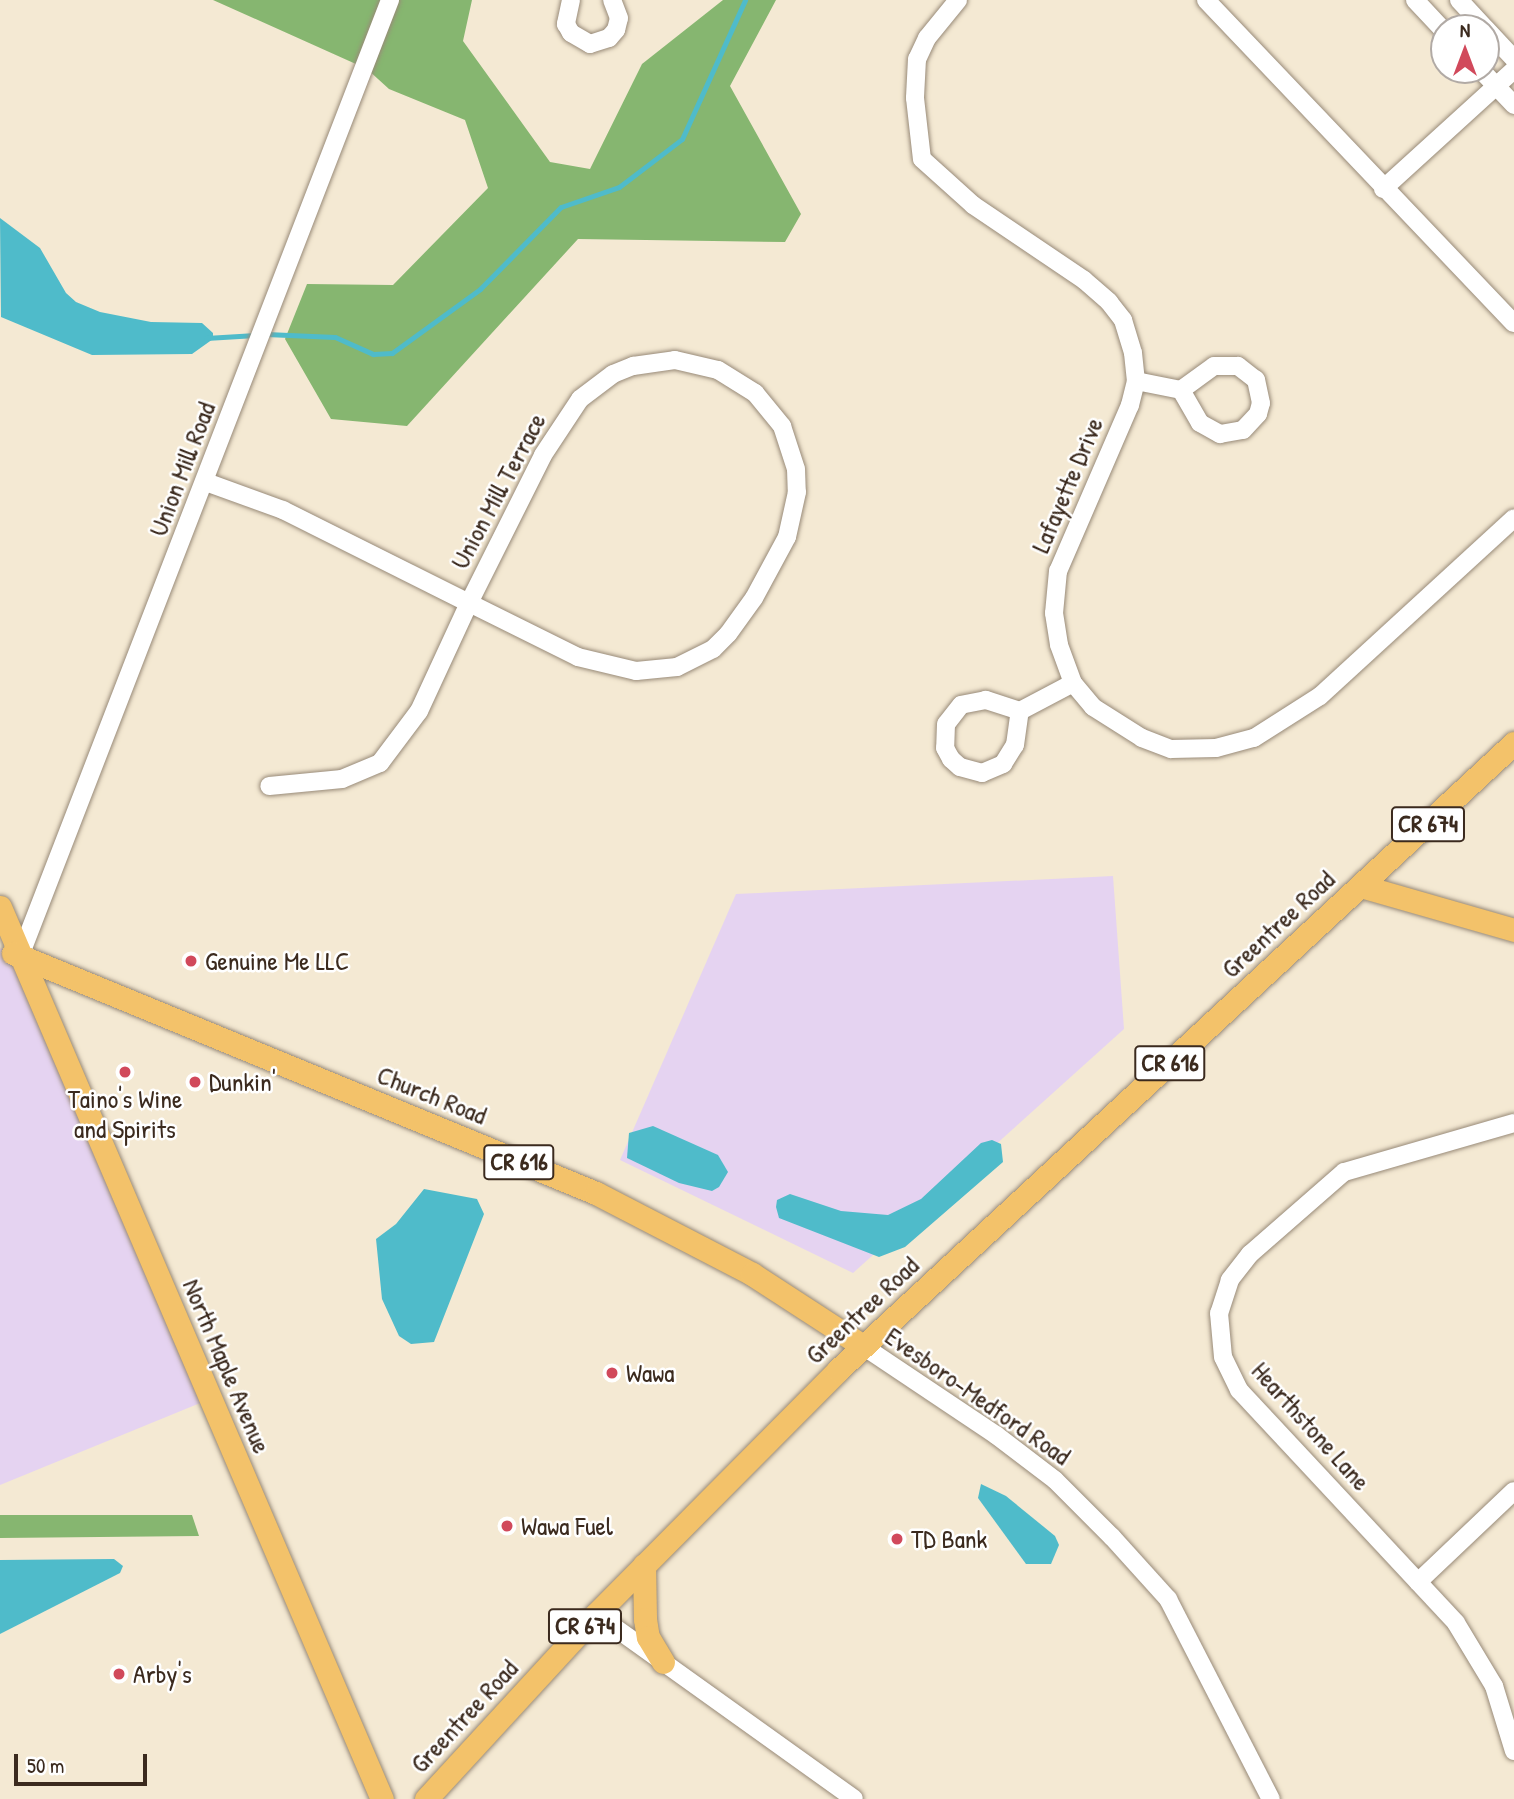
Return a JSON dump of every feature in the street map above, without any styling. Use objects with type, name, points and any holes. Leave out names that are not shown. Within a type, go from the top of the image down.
[{"type":"main road","name":"CR 674","points":[[1361,886],[1514,743]]},
{"type":"main road","points":[[1361,886],[1514,930]]},
{"type":"main road","name":"Greentree Road","points":[[426,1799],[596,1614],[863,1346],[1361,886]]},
{"type":"main road","name":"North Maple Avenue","points":[[0,907],[10,952],[382,1799]]},
{"type":"main road","name":"Church Road","points":[[10,952],[596,1193],[752,1275],[863,1346]]},
{"type":"main road","points":[[644,1565],[648,1637],[663,1662]]},
{"type":"street","name":"Union Mill Road","points":[[10,952],[206,482],[390,0]]},
{"type":"street","points":[[571,0],[566,24],[570,33],[590,44],[609,38],[616,30],[619,18],[612,0]]},
{"type":"street","name":"Lafayette Drive","points":[[958,0],[927,38],[916,64],[922,159],[973,205],[1084,280],[1109,302],[1130,337],[1136,381],[1130,405],[1058,571],[1057,635],[1073,683],[1104,715],[1160,746],[1216,748],[1254,738],[1320,696],[1514,518]]},
{"type":"street","points":[[1206,0],[1383,189],[1514,323]]},
{"type":"street","points":[[1415,0],[1430,16]]},
{"type":"street","points":[[1459,0],[1472,14]]},
{"type":"street","points":[[1500,45],[1514,59]]},
{"type":"street","points":[[1383,189],[1514,70]]},
{"type":"street","points":[[1496,86],[1514,105]]},
{"type":"street","name":"Union Mill Terrace","points":[[206,482],[283,510],[469,603],[578,657],[616,668],[657,671],[696,659],[713,649],[742,617],[787,537],[797,481],[782,426],[770,407],[738,379],[697,363],[654,362],[613,374],[580,399],[554,435],[469,603]]},
{"type":"street","points":[[1136,381],[1181,390],[1214,366],[1238,366],[1255,380],[1261,402],[1258,414],[1243,430],[1220,434],[1200,423],[1181,390]]},
{"type":"street","points":[[270,786],[342,779],[380,763],[419,711],[469,603]]},
{"type":"street","points":[[1020,711],[1015,745],[1003,764],[982,773],[960,767],[951,759],[945,748],[946,724],[961,705],[986,700],[1020,711],[1073,683]]},
{"type":"street","name":"Hearthstone Lane","points":[[1514,1124],[1344,1172],[1250,1254],[1230,1280],[1219,1313],[1223,1357],[1239,1390],[1457,1623],[1483,1663],[1514,1752]]},
{"type":"street","name":"Evesboro-Medford Road","points":[[863,1346],[1006,1443],[1055,1480],[1168,1599],[1271,1799]]},
{"type":"street","points":[[1418,1582],[1514,1491]]},
{"type":"street","points":[[596,1614],[854,1799]]},
{"type":"shaded area","points":[[1113,876],[1124,1029],[853,1273],[620,1160],[736,894]]},
{"type":"shaded area","points":[[0,948],[20,956],[210,1399],[0,1485]]},
{"type":"green space","points":[[213,0],[472,0],[463,41],[550,162],[590,169],[642,64],[723,0],[776,0],[730,86],[801,214],[785,242],[578,239],[407,426],[331,419],[285,339],[307,284],[393,285],[488,188],[465,120],[389,89],[367,69]]},
{"type":"green space","points":[[0,1515],[192,1515],[199,1536],[0,1538]]},
{"type":"water","points":[[0,218],[40,248],[66,293],[76,302],[100,312],[151,322],[202,323],[213,333],[213,339],[192,354],[92,355],[1,317]]},
{"type":"water","points":[[653,1126],[718,1155],[728,1172],[719,1187],[712,1191],[679,1183],[627,1158],[629,1133]]},
{"type":"water","points":[[992,1140],[1001,1144],[1003,1162],[905,1247],[879,1257],[779,1218],[777,1200],[790,1194],[841,1211],[888,1215],[921,1199],[981,1143]]},
{"type":"water","points":[[424,1189],[477,1199],[484,1214],[434,1342],[411,1344],[399,1336],[382,1299],[376,1239],[396,1224]]},
{"type":"water","points":[[981,1484],[1006,1496],[1055,1536],[1059,1545],[1051,1564],[1026,1564],[978,1498]]},
{"type":"water","points":[[114,1559],[123,1566],[120,1573],[0,1634],[0,1560]]},
{"type":"waterway","points":[[266,334],[335,337],[373,354],[392,353],[480,289],[561,207],[619,187],[682,139],[745,0]]},
{"type":"waterway","points":[[206,338],[256,335]]},
{"type":"place","name":"Genuine Me LLC","points":[[191,961]]},
{"type":"place","name":"Taino's Wine and Spirits","points":[[125,1072]]},
{"type":"place","name":"Dunkin'","points":[[195,1082]]},
{"type":"place","name":"Wawa","points":[[612,1373]]},
{"type":"place","name":"Wawa Fuel","points":[[507,1526]]},
{"type":"place","name":"TD Bank","points":[[897,1539]]},
{"type":"place","name":"Arby's","points":[[119,1674]]}]
